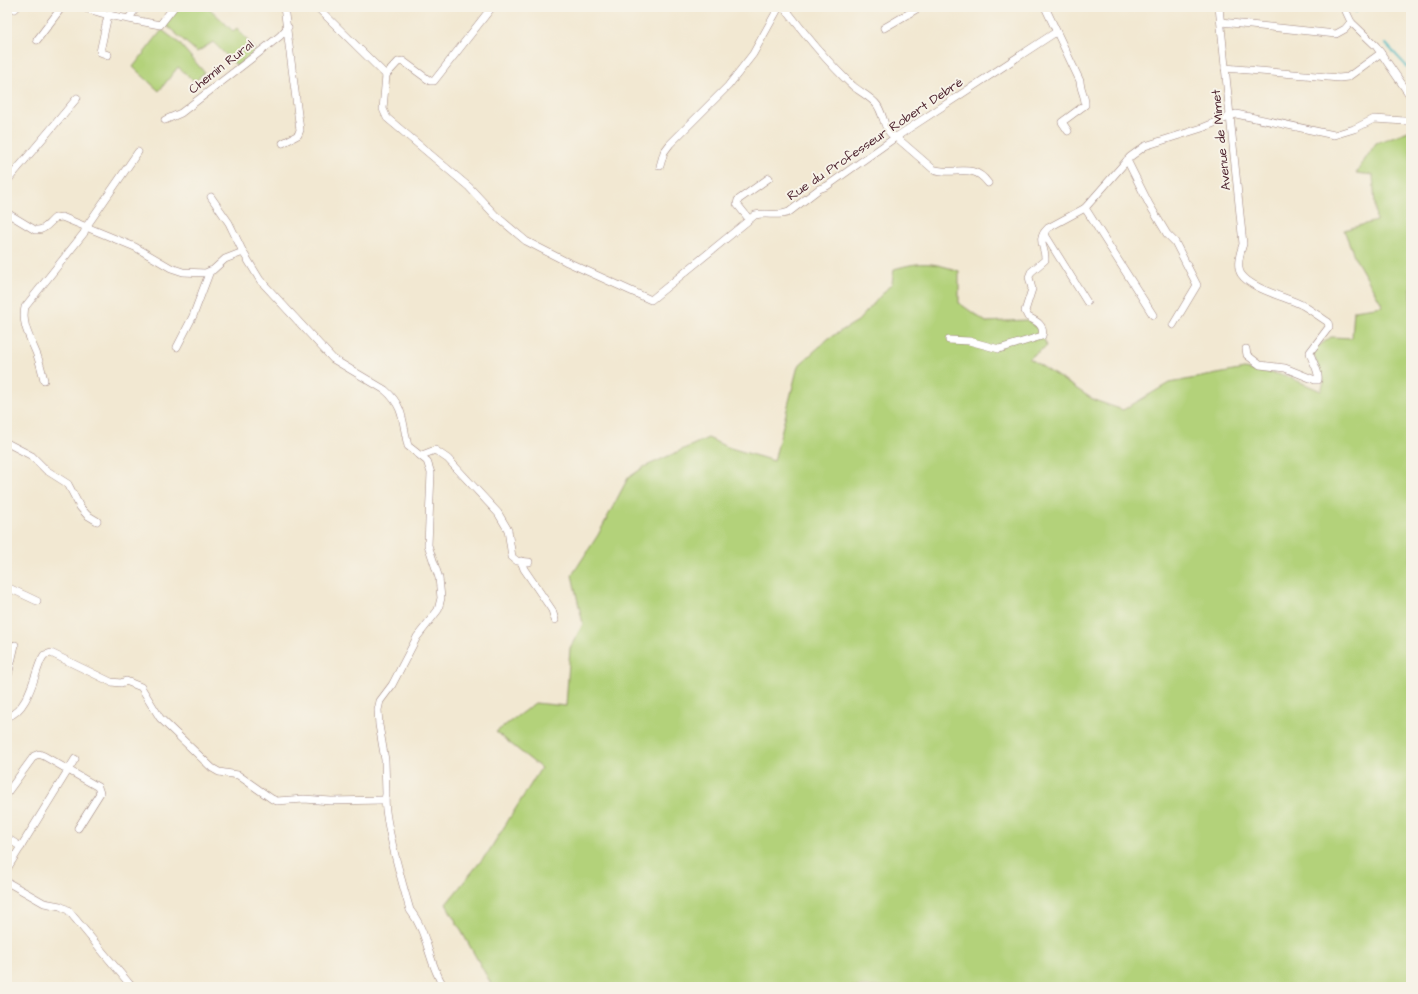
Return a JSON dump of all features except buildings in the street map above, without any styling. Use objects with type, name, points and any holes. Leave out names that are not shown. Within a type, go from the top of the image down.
[{"type":"street","points":[[37,40],[62,7]]},
{"type":"street","points":[[81,7],[108,15],[160,25],[174,7]]},
{"type":"street","points":[[129,18],[137,7]]},
{"type":"street","points":[[283,143],[298,135],[300,130],[288,27],[284,7]]},
{"type":"street","points":[[317,7],[386,75],[398,62],[403,61],[430,81],[434,82],[492,7]]},
{"type":"street","points":[[660,166],[664,152],[670,144],[728,86],[753,54],[779,7]]},
{"type":"street","points":[[784,7],[815,46],[847,80],[876,103],[884,117],[888,132],[896,137],[933,169],[939,171],[971,171],[983,176],[988,183]]},
{"type":"street","points":[[884,28],[920,7]]},
{"type":"street","points":[[1045,7],[1080,81],[1086,103],[1062,122],[1068,131]]},
{"type":"street","name":"Avenue de Mimet","points":[[1219,7],[1243,244],[1240,254],[1239,270],[1242,276],[1251,283],[1304,306],[1328,322],[1329,327],[1310,352],[1310,358],[1319,376],[1318,380],[1285,368],[1260,365],[1247,355],[1246,349]]},
{"type":"street","points":[[1344,7],[1351,22],[1380,53],[1411,97]]},
{"type":"street","points":[[108,15],[100,52],[108,55]]},
{"type":"street","points":[[1221,22],[1336,34],[1344,30],[1351,22]]},
{"type":"street","name":"Chemin Rural","points":[[165,120],[181,113],[280,36],[288,27]]},
{"type":"street","name":"Rue du Professeur Robert Debré","points":[[386,75],[383,109],[387,118],[470,187],[511,230],[526,241],[565,262],[651,300],[755,215],[763,213],[784,215],[789,212],[896,137],[1056,32]]},
{"type":"street","points":[[1225,68],[1339,78],[1348,77],[1380,53]]},
{"type":"street","points":[[7,181],[77,98]]},
{"type":"street","points":[[949,340],[969,341],[999,349],[1042,336],[1043,332],[1041,326],[1038,322],[1028,317],[1025,312],[1032,289],[1029,277],[1031,272],[1045,260],[1041,240],[1044,233],[1048,228],[1085,208],[1127,160],[1145,146],[1202,128],[1236,114],[1334,135],[1354,129],[1374,119],[1405,121],[1411,118]]},
{"type":"street","points":[[44,380],[38,356],[25,324],[25,307],[81,238],[86,227],[138,152]]},
{"type":"street","points":[[1127,160],[1149,204],[1167,234],[1175,242],[1197,285],[1173,324]]},
{"type":"street","points":[[749,219],[737,204],[738,200],[769,178]]},
{"type":"street","points":[[211,197],[229,223],[243,252],[260,280],[291,315],[333,359],[392,396],[402,415],[408,446],[422,455],[427,461],[431,474],[428,545],[439,578],[440,598],[438,610],[417,637],[392,685],[380,701],[378,710],[385,760],[386,794],[384,800],[388,823],[410,910],[418,921],[427,941],[430,957],[436,973],[444,987]]},
{"type":"street","points":[[1085,208],[1152,315]]},
{"type":"street","points":[[7,213],[35,230],[43,229],[58,216],[134,248],[171,268],[183,272],[201,273],[210,271],[226,259],[243,252]]},
{"type":"street","points":[[1044,233],[1087,302]]},
{"type":"street","points":[[177,347],[193,316],[210,271]]},
{"type":"street","points":[[7,443],[32,456],[46,470],[68,484],[80,508],[87,515],[97,521]]},
{"type":"street","points":[[422,455],[430,451],[440,452],[498,513],[508,530],[512,557],[517,561],[529,562]]},
{"type":"street","points":[[521,561],[524,569],[552,610],[555,620]]},
{"type":"street","points":[[7,587],[37,601]]},
{"type":"street","points":[[7,680],[9,661],[15,645]]},
{"type":"street","points":[[7,717],[18,711],[23,704],[41,660],[44,655],[51,653],[111,682],[121,683],[126,681],[141,687],[160,718],[212,768],[219,772],[238,774],[272,799],[277,801],[304,799],[331,801],[384,800]]},
{"type":"street","points":[[7,793],[31,760],[39,754],[98,787],[100,793],[78,828]]},
{"type":"street","points":[[7,869],[75,760]]},
{"type":"street","points":[[7,838],[21,847]]},
{"type":"street","points":[[7,882],[44,903],[60,906],[68,910],[132,987]]},
{"type":"green space","points":[[179,7],[208,7],[233,31],[237,28],[256,51],[237,66],[213,42],[197,52],[166,25]]},
{"type":"green space","points":[[162,30],[178,42],[204,72],[195,82],[178,67],[159,91],[133,67]]},
{"type":"green space","points":[[1411,130],[1411,987],[493,987],[446,904],[489,851],[541,768],[496,732],[535,703],[566,706],[570,648],[583,624],[572,575],[598,535],[628,478],[644,467],[708,438],[727,447],[774,461],[798,366],[829,338],[858,321],[892,283],[894,269],[919,264],[934,264],[959,271],[959,303],[986,322],[1027,320],[1039,329],[1047,346],[1029,358],[1094,400],[1123,410],[1169,383],[1244,369],[1284,375],[1321,391],[1324,382],[1312,351],[1331,337],[1352,338],[1354,310],[1383,306],[1355,258],[1344,230],[1376,221],[1373,175],[1356,173],[1376,143]]},
{"type":"waterway","points":[[1354,7],[1356,12]]},
{"type":"waterway","points":[[1386,44],[1411,71]]}]
